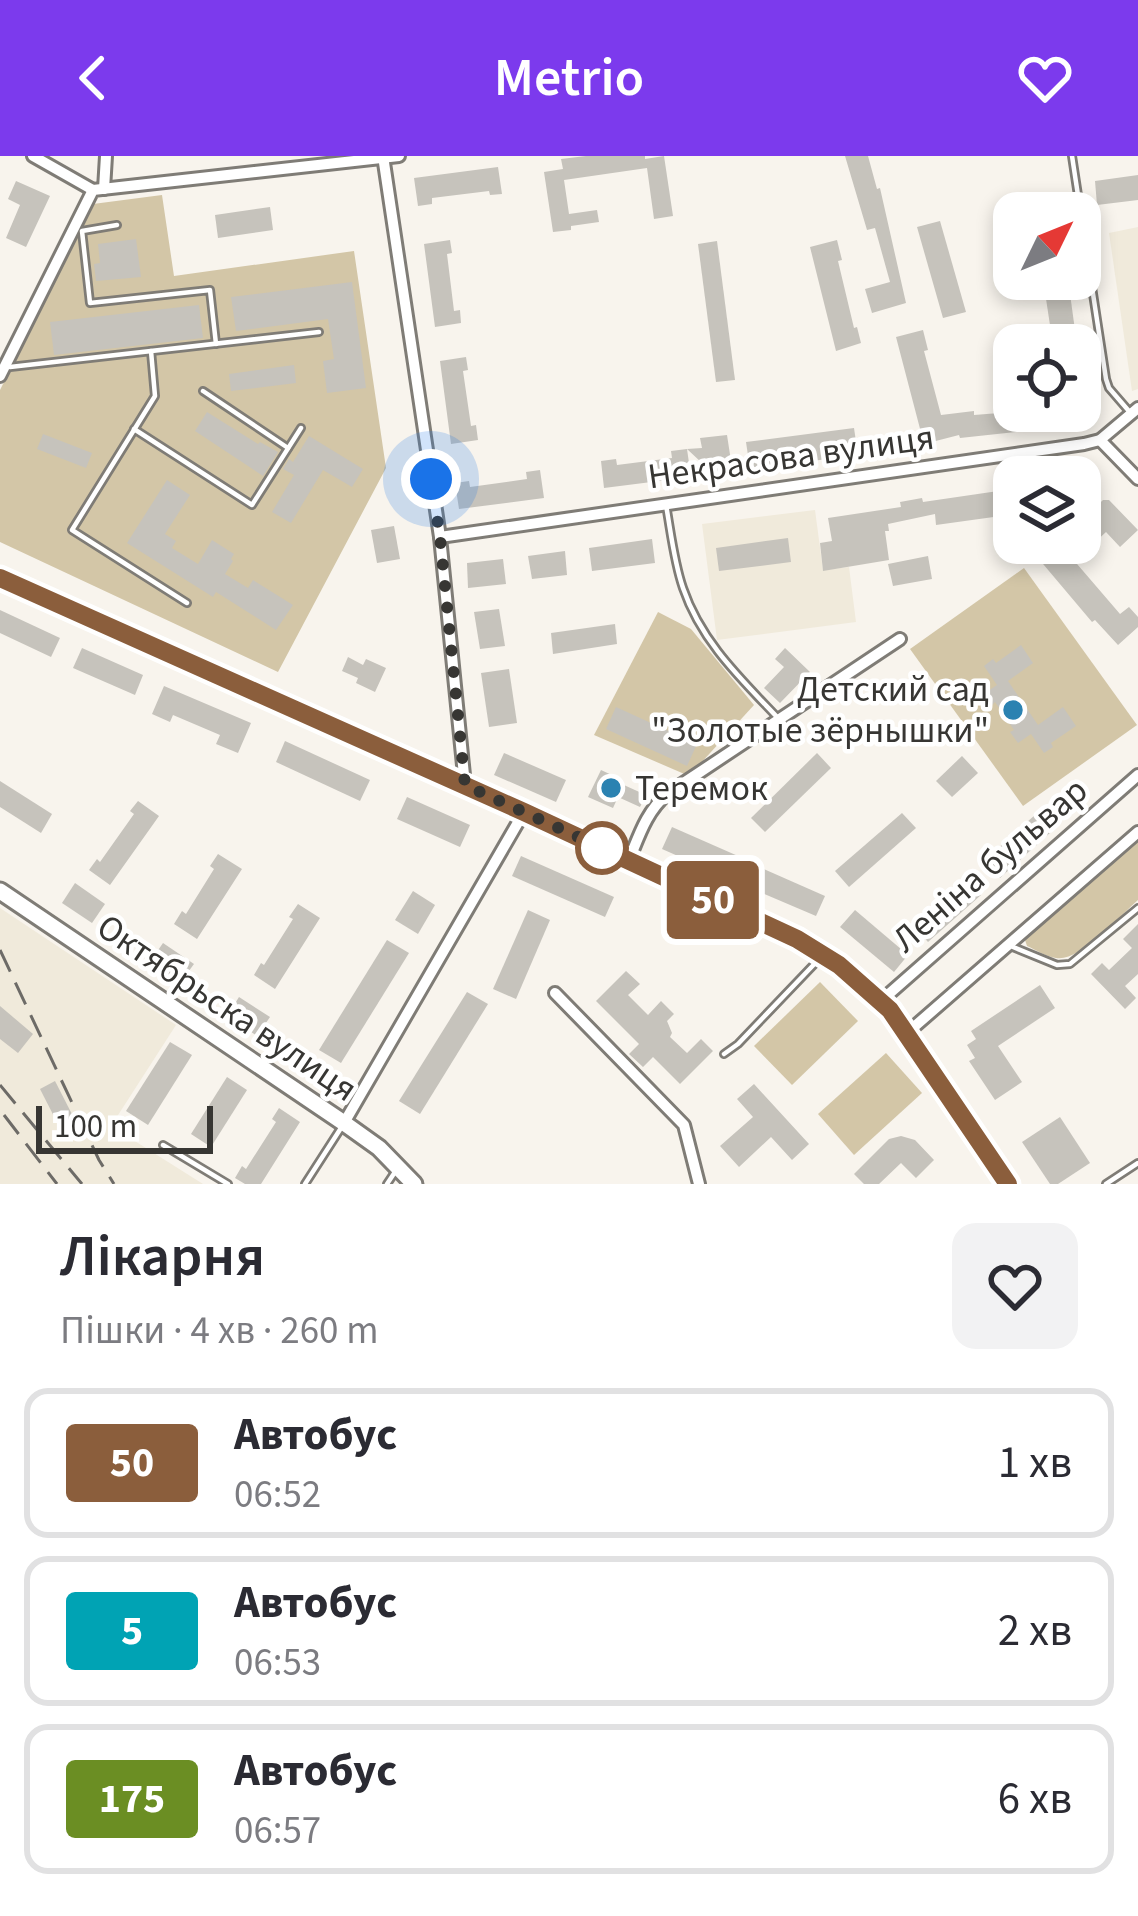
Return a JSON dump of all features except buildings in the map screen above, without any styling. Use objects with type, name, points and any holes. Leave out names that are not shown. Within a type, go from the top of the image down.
[{"type":"main road","points":[[0,578],[629,860],[824,955],[881,1000],[1008,1184]]},
{"type":"main road","name":"Октябрьска вулиця","points":[[0,891],[380,1148],[414,1184]]},
{"type":"street","points":[[33,156],[98,190],[399,156]]},
{"type":"street","points":[[2,372],[98,190],[106,156]]},
{"type":"street","points":[[383,157],[440,537],[465,785]]},
{"type":"street","name":"Некрасова вулиця","points":[[440,537],[1047,451],[1100,440],[1135,411]]},
{"type":"street","points":[[1100,440],[1138,479]]},
{"type":"street","points":[[629,860],[655,804],[900,639]]},
{"type":"street","name":"Леніна бульвар","points":[[881,1000],[1138,775]]},
{"type":"street","points":[[344,1123],[524,812]]},
{"type":"street","name":"Леніна бульвар","points":[[907,1033],[1138,832]]},
{"type":"street","points":[[555,993],[684,1125],[699,1184]]},
{"type":"lane","points":[[1072,156],[1106,380],[1135,411]]},
{"type":"lane","points":[[117,225],[82,231],[90,303],[210,290],[216,344]]},
{"type":"lane","points":[[2,372],[319,332]]},
{"type":"lane","points":[[151,351],[155,396],[72,530],[188,603]]},
{"type":"lane","points":[[203,392],[288,448]]},
{"type":"lane","points":[[134,429],[252,505],[301,428]]},
{"type":"lane","points":[[666,505],[681,584],[700,627],[779,720]]},
{"type":"lane","points":[[1008,945],[1057,965],[1070,964],[1138,908]]},
{"type":"lane","points":[[724,1054],[824,955]]},
{"type":"lane","points":[[305,1184],[344,1123]]},
{"type":"lane","points":[[163,1145],[228,1184]]},
{"type":"lane","points":[[1106,1184],[1138,1163]]},
{"type":"lane","points":[[387,1184],[399,1167]]},
{"type":"shaded area","points":[[162,195],[174,276],[354,251],[386,468],[278,672],[0,542],[0,390],[93,204]]},
{"type":"shaded area","points":[[1138,227],[1138,389],[1132,391],[1109,233]]},
{"type":"shaded area","points":[[815,510],[823,570],[849,567],[856,622],[717,640],[702,524]]},
{"type":"shaded area","points":[[1024,568],[1137,725],[1023,806],[910,649]]},
{"type":"shaded area","points":[[658,612],[691,629],[754,705],[689,776],[594,735]]},
{"type":"shaded area","points":[[1138,838],[1138,900],[1087,946],[1065,958],[1027,946],[1027,935]]},
{"type":"shaded area","points":[[0,908],[176,1025],[111,1126],[203,1184],[0,1184]]},
{"type":"shaded area","points":[[820,982],[858,1021],[792,1085],[754,1046]]},
{"type":"shaded area","points":[[886,1053],[922,1093],[854,1155],[818,1114]]},
{"type":"railway","points":[[0,950],[114,1184]]},
{"type":"railway","points":[[0,1085],[82,1184]]},
{"type":"railway","points":[[4,1115],[57,1184]]},
{"type":"bus line","name":"50","points":[[0,578],[797,939],[839,965],[890,1010],[1008,1184]]},
{"type":"place","name":"Детский сад \"Золотые зёрнышки\"","points":[[1013,710]]},
{"type":"place","name":"Теремок","points":[[611,788]]},
{"type":"route","points":[[431,479],[465,785],[602,848]]}]
